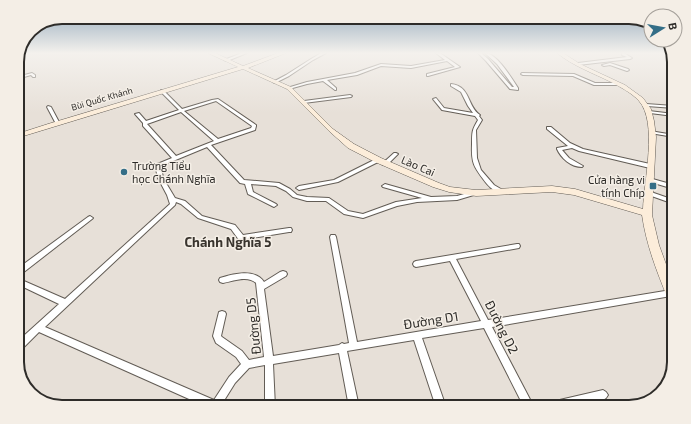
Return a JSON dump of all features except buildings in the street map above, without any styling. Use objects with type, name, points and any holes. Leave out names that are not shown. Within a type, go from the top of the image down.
[{"type":"street","name":"Bùi Quốc Khánh","points":[[24,134],[57,122],[229,73]]},
{"type":"street","name":"Lào Cai","points":[[256,73],[289,88],[343,140],[381,162],[436,186],[476,193],[504,193],[552,189],[575,192],[648,214]]},
{"type":"street","points":[[275,82],[287,77],[290,73]]},
{"type":"street","points":[[289,88],[359,73]]},
{"type":"street","points":[[428,75],[436,73]]},
{"type":"street","points":[[498,73],[511,88],[517,89],[505,73]]},
{"type":"street","points":[[594,73],[636,95],[648,108],[667,113]]},
{"type":"street","points":[[523,74],[574,75],[594,84],[616,84]]},
{"type":"street","points":[[324,80],[335,89]]},
{"type":"street","points":[[452,85],[463,91],[470,106],[478,115],[480,120],[474,130],[474,158],[479,170],[492,186],[504,193]]},
{"type":"street","points":[[162,91],[182,111],[217,141]]},
{"type":"street","points":[[304,102],[350,96]]},
{"type":"street","points":[[435,99],[443,109],[478,115]]},
{"type":"street","points":[[145,123],[217,100],[254,126],[253,129],[217,141],[158,165],[160,182],[173,200],[183,202],[200,217],[233,227],[241,238],[289,230]]},
{"type":"street","points":[[648,108],[667,107]]},
{"type":"street","points":[[49,108],[57,122]]},
{"type":"street","points":[[648,108],[652,132],[648,214],[657,251],[667,279]]},
{"type":"street","points":[[137,114],[175,158]]},
{"type":"street","points":[[549,128],[573,146],[650,166]]},
{"type":"street","points":[[652,132],[667,135]]},
{"type":"street","points":[[208,145],[241,182],[277,184],[295,196],[308,199],[327,200],[346,213],[363,216],[396,204],[432,199],[457,198],[476,193]]},
{"type":"street","points":[[573,146],[559,149],[561,154],[568,160],[580,166]]},
{"type":"street","points":[[299,188],[336,181],[396,154]]},
{"type":"street","points":[[649,180],[667,185]]},
{"type":"street","points":[[248,183],[250,193],[274,205]]},
{"type":"street","points":[[385,186],[432,199]]},
{"type":"street","points":[[648,193],[667,200]]},
{"type":"street","points":[[24,341],[173,204],[173,200]]},
{"type":"street","points":[[24,268],[90,218]]},
{"type":"street","points":[[333,237],[354,345]]},
{"type":"street","points":[[416,264],[517,246]]},
{"type":"street","name":"Đường D2","points":[[452,258],[525,400]]},
{"type":"street","points":[[262,287],[283,274]]},
{"type":"street","name":"Đường D5","points":[[223,280],[251,276],[258,279],[262,287],[269,360],[270,400]]},
{"type":"street","points":[[24,284],[65,304]]},
{"type":"street","name":"Đường D1","points":[[247,364],[354,345],[667,297]]},
{"type":"street","points":[[219,400],[232,380],[247,364],[238,354],[219,340],[217,336],[222,314]]},
{"type":"street","points":[[38,328],[199,400]]},
{"type":"street","points":[[417,335],[439,400]]},
{"type":"street","points":[[342,347],[353,400]]},
{"type":"street","points":[[584,400],[603,396]]},
{"type":"place","name":"Trường Tiểu học Chánh Nghĩa","points":[[124,172]]},
{"type":"place","name":"Cửa hàng vi tính Chíp","points":[[653,186]]},
{"type":"district","name":"Chánh Nghĩa 5","points":[[228,242]]}]
